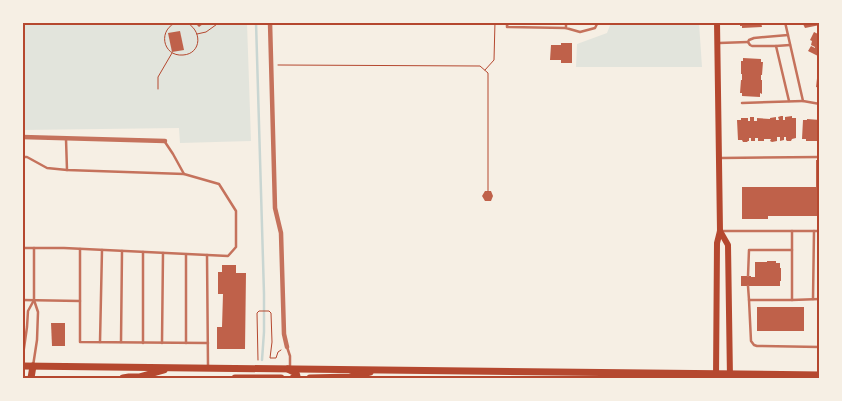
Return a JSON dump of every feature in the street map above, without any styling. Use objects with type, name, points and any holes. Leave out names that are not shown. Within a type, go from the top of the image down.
[{"type":"main road","points":[[716,376],[717,243],[720,230],[717,22]]},
{"type":"main road","points":[[720,230],[728,245],[730,376]]},
{"type":"main road","points":[[22,366],[380,369],[533,375],[820,375]]},
{"type":"main road","points":[[31,378],[33,366]]},
{"type":"main road","points":[[123,378],[129,376],[139,377],[174,368]]},
{"type":"main road","points":[[288,368],[296,373],[297,376],[293,378]]},
{"type":"main road","points":[[310,378],[350,377],[380,369]]},
{"type":"main road","points":[[235,378],[280,378]]},
{"type":"street","points":[[270,22],[275,208],[281,233],[285,348]]},
{"type":"street","points":[[22,137],[165,141]]},
{"type":"lane","points":[[507,22],[507,27],[566,28],[580,32],[595,28],[598,22]]},
{"type":"lane","points":[[566,22],[566,28]]},
{"type":"lane","points":[[785,22],[803,101]]},
{"type":"lane","points":[[717,43],[748,42],[751,39],[788,35]]},
{"type":"lane","points":[[760,38],[760,46]]},
{"type":"lane","points":[[748,42],[750,45],[760,46],[790,45]]},
{"type":"lane","points":[[776,46],[789,101]]},
{"type":"lane","points":[[742,103],[803,101],[820,104]]},
{"type":"lane","points":[[66,139],[67,170]]},
{"type":"lane","points":[[165,141],[184,174]]},
{"type":"lane","points":[[22,157],[27,157],[47,168],[184,174],[218,184],[236,211],[236,247],[228,256],[22,248]]},
{"type":"lane","points":[[719,158],[820,157]]},
{"type":"lane","points":[[720,230],[820,231]]},
{"type":"lane","points":[[792,231],[792,300]]},
{"type":"lane","points":[[813,299],[814,232]]},
{"type":"lane","points":[[33,366],[38,321],[38,312],[34,300],[34,248]]},
{"type":"lane","points":[[80,249],[80,342],[208,343]]},
{"type":"lane","points":[[100,342],[102,250]]},
{"type":"lane","points":[[748,276],[749,250],[792,250]]},
{"type":"lane","points":[[121,342],[122,251]]},
{"type":"lane","points":[[143,252],[143,343]]},
{"type":"lane","points":[[162,343],[163,253]]},
{"type":"lane","points":[[186,254],[186,343]]},
{"type":"lane","points":[[207,255],[208,368]]},
{"type":"lane","points":[[748,286],[751,341],[754,345],[820,347]]},
{"type":"lane","points":[[749,300],[820,299]]},
{"type":"lane","points":[[22,300],[80,301]]},
{"type":"lane","points":[[22,362],[28,311],[34,300]]},
{"type":"lane","points":[[285,348],[290,356],[288,368]]},
{"type":"path","points":[[178,22],[166,31],[164,37],[167,48],[172,53],[182,56],[191,52],[197,43],[197,34],[192,26],[184,22]]},
{"type":"path","points":[[197,34],[206,32],[220,22]]},
{"type":"path","points":[[485,70],[494,60],[495,22]]},
{"type":"path","points":[[158,88],[158,78],[172,53]]},
{"type":"path","points":[[277,65],[480,66],[488,73],[488,191]]},
{"type":"path","points":[[258,360],[257,313],[259,311],[269,311],[271,313],[272,342],[270,358],[275,360],[278,352],[285,348]]},
{"type":"shaded area","points":[[22,23],[247,23],[251,141],[180,143],[179,128],[23,130]]},
{"type":"shaded area","points":[[611,23],[699,23],[702,67],[576,67],[577,44],[607,33]]},
{"type":"building","points":[[194,22],[202,22],[203,24],[199,27]]},
{"type":"building","points":[[740,22],[761,22],[762,27],[742,28]]},
{"type":"building","points":[[802,22],[820,22],[820,25],[805,28]]},
{"type":"building","points":[[180,31],[184,50],[172,52],[168,33]]},
{"type":"building","points":[[814,32],[820,35],[820,58],[808,51],[811,46],[815,48],[811,45],[812,41],[810,40]]},
{"type":"building","points":[[561,43],[572,43],[572,63],[550,60],[551,45],[561,45]]},
{"type":"building","points":[[743,58],[761,59],[761,62],[763,62],[761,75],[762,94],[760,93],[760,97],[742,96],[742,93],[740,93],[742,80],[741,61],[743,61]]},
{"type":"building","points":[[818,70],[820,70],[820,88],[816,87]]},
{"type":"building","points":[[783,116],[783,120],[785,120],[785,117],[792,116],[792,118],[796,118],[796,138],[791,141],[787,141],[786,137],[780,141],[780,137],[777,137],[777,141],[772,142],[770,141],[771,139],[758,141],[758,138],[755,138],[755,141],[751,141],[751,138],[749,138],[748,142],[738,140],[737,120],[748,118],[748,121],[750,121],[750,117],[754,117],[754,121],[757,121],[757,118],[770,119],[776,117],[776,120],[779,120],[778,117]]},
{"type":"building","points":[[803,120],[820,120],[819,141],[806,141],[806,139],[802,139]]},
{"type":"building","points":[[816,160],[820,160],[820,216],[768,216],[768,219],[742,219],[742,187],[816,187]]},
{"type":"building","points":[[485,191],[491,191],[493,196],[491,201],[485,201],[482,196]]},
{"type":"building","points":[[755,262],[780,263],[780,286],[741,286],[741,276],[755,277]]},
{"type":"building","points":[[222,265],[236,265],[236,273],[246,273],[245,349],[217,349],[217,327],[222,327],[223,294],[218,294],[218,272],[222,272]]},
{"type":"building","points":[[757,307],[804,307],[804,331],[757,331]]},
{"type":"building","points":[[51,323],[65,323],[65,346],[52,346]]},
{"type":"waterway","points":[[256,22],[264,294],[262,360]]}]
